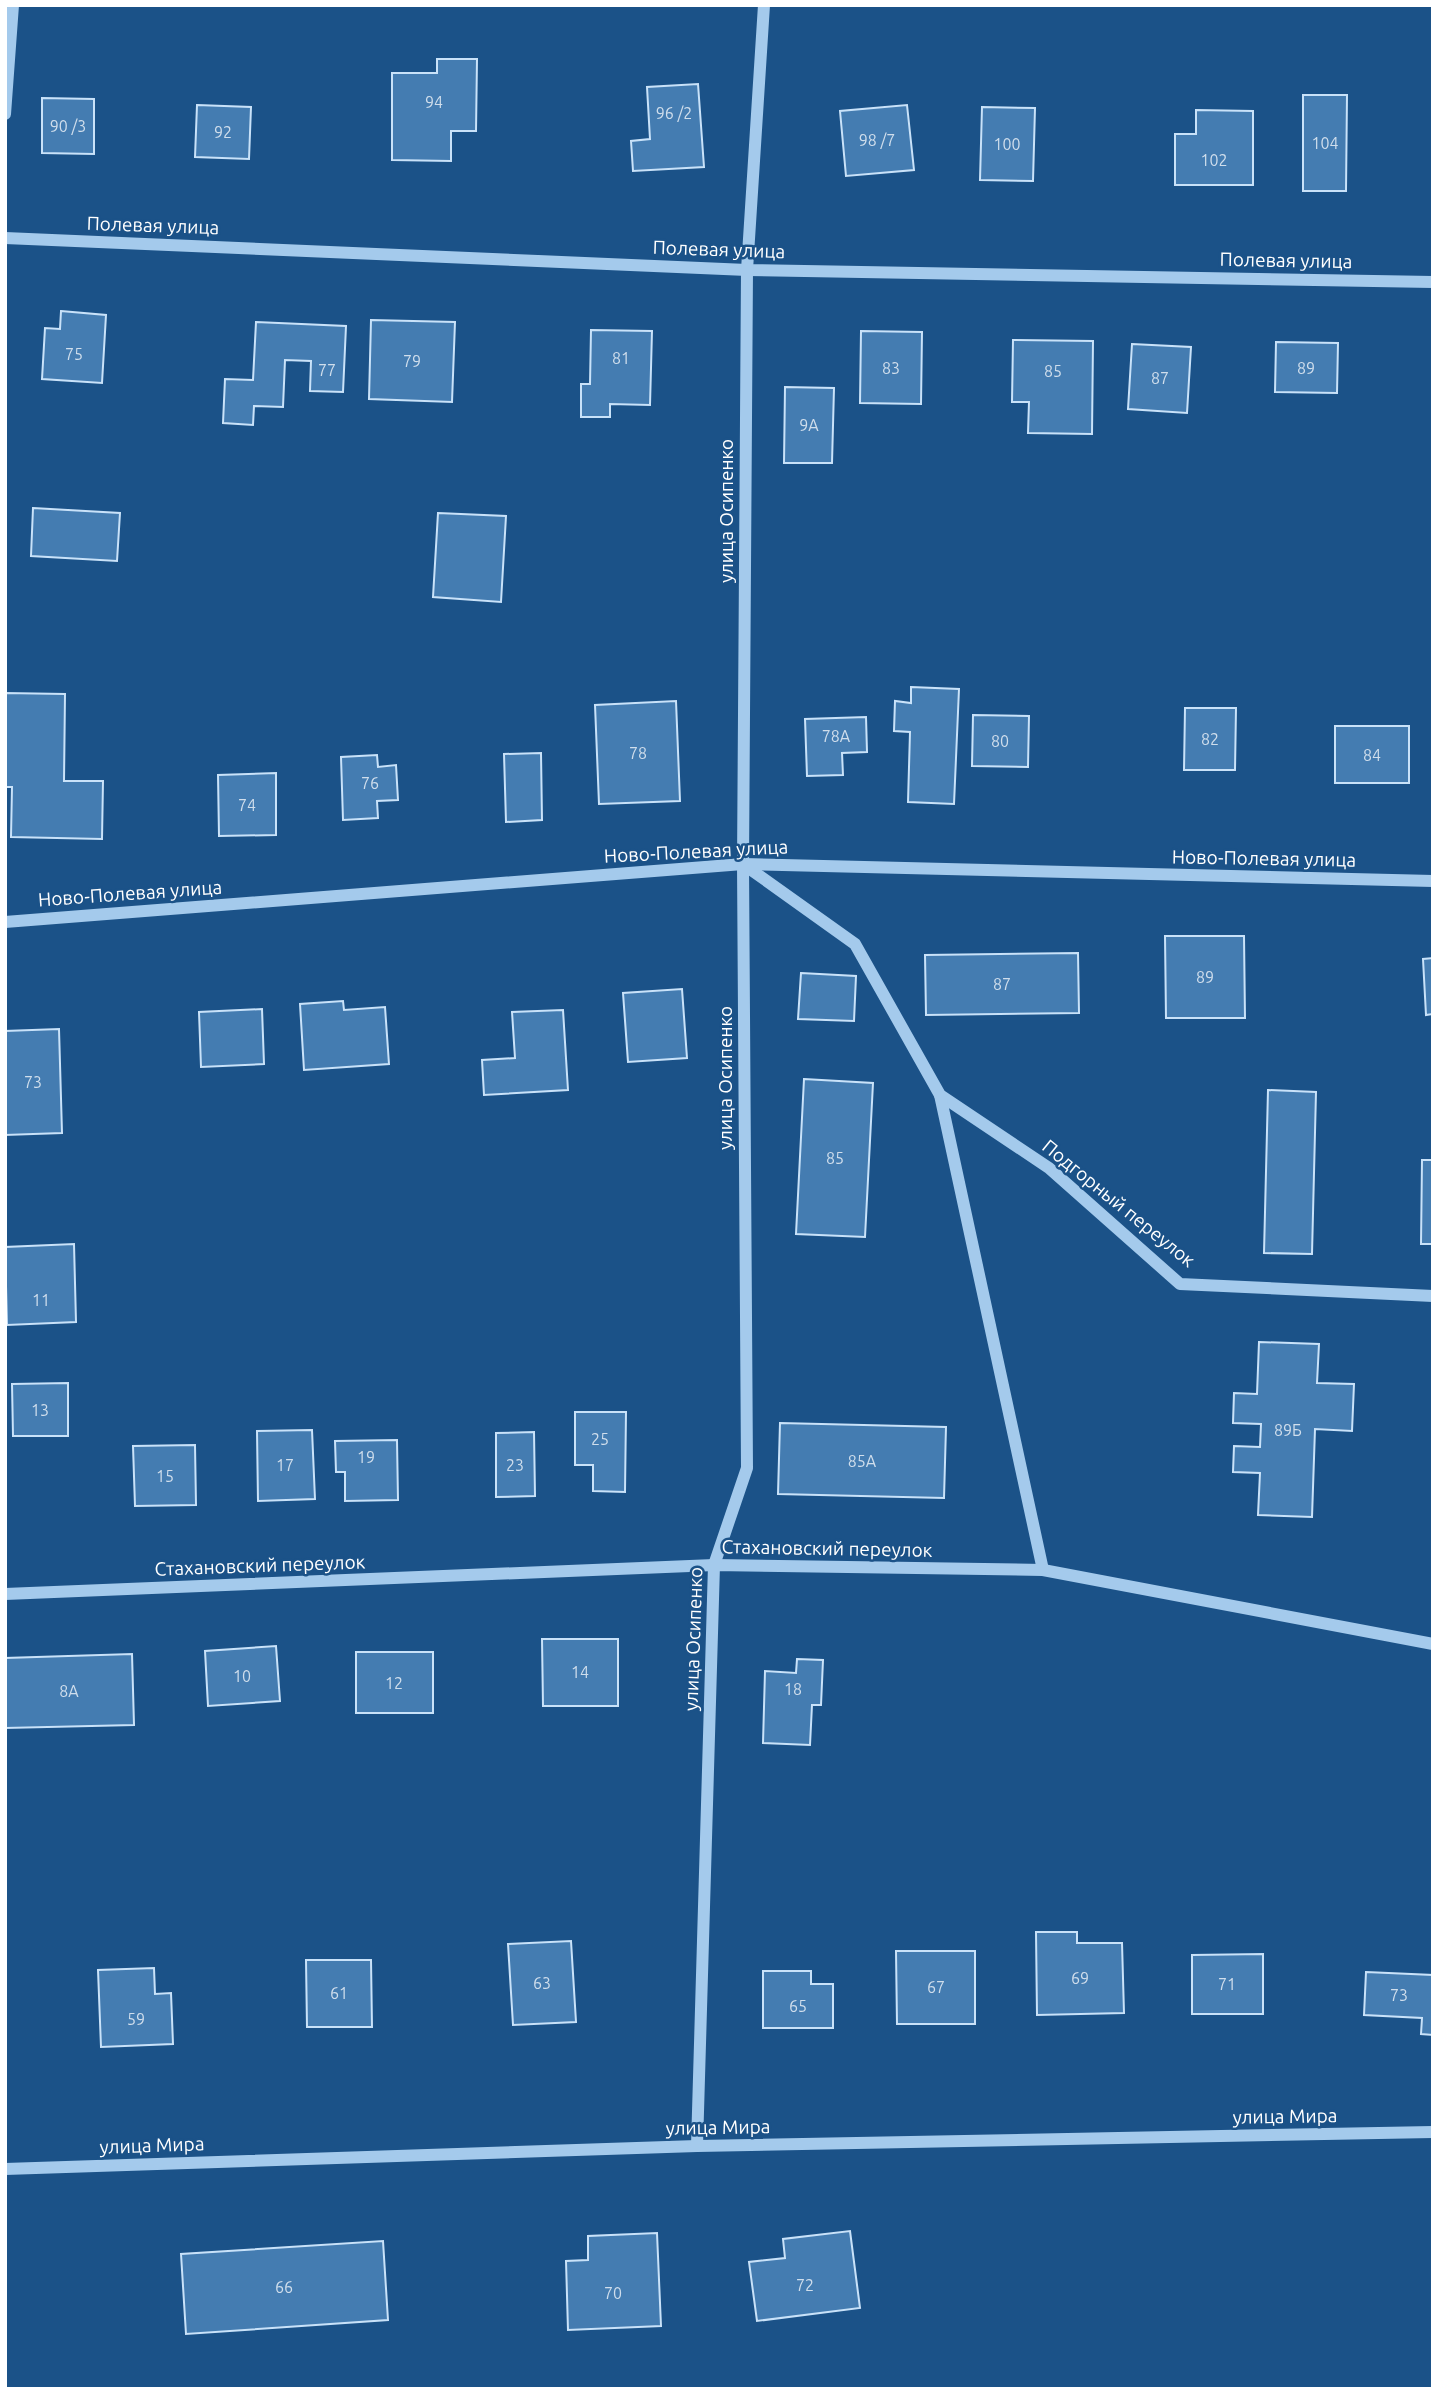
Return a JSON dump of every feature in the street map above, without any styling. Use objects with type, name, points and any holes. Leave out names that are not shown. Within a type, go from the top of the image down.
[{"type":"street","points":[[5,114],[13,5]]},
{"type":"street","name":"улица Осипенко","points":[[697,2146],[714,1565],[747,1468],[743,864],[747,270],[764,5]]},
{"type":"street","name":"Полевая улица","points":[[5,238],[747,270],[1433,282]]},
{"type":"street","name":"Ново-Полевая улица","points":[[5,922],[743,864],[1433,881]]},
{"type":"street","name":"Подгорный переулок","points":[[743,864],[855,944],[940,1095],[1049,1168],[1180,1283],[1433,1296]]},
{"type":"street","points":[[940,1095],[1043,1570]]},
{"type":"street","name":"Стахановский переулок","points":[[5,1594],[714,1565],[1043,1570],[1433,1644]]},
{"type":"street","name":"улица Мира","points":[[5,2169],[697,2146],[1433,2132]]},
{"type":"building","points":[[437,59],[477,59],[476,131],[451,131],[451,161],[392,160],[392,73],[437,73]]},
{"type":"building","points":[[698,84],[704,167],[633,171],[631,141],[650,139],[647,87]]},
{"type":"building","points":[[1303,95],[1347,95],[1346,191],[1303,191]]},
{"type":"building","points":[[42,98],[94,99],[94,154],[42,153]]},
{"type":"building","points":[[197,105],[251,107],[249,159],[195,157]]},
{"type":"building","points":[[907,105],[914,170],[846,176],[840,111]]},
{"type":"building","points":[[982,107],[1035,108],[1033,181],[980,180]]},
{"type":"building","points":[[1196,110],[1253,111],[1253,185],[1175,185],[1175,134],[1196,134]]},
{"type":"building","points":[[61,311],[106,315],[102,383],[42,379],[45,328],[60,329]]},
{"type":"building","points":[[371,320],[455,322],[452,402],[369,399]]},
{"type":"building","points":[[256,322],[346,326],[343,392],[310,391],[311,361],[285,360],[283,407],[254,406],[253,425],[223,423],[225,379],[253,380]]},
{"type":"building","points":[[591,330],[652,331],[650,405],[610,404],[610,417],[581,417],[581,384],[590,384]]},
{"type":"building","points":[[861,331],[922,332],[921,404],[860,403]]},
{"type":"building","points":[[1013,340],[1093,341],[1092,434],[1028,433],[1029,402],[1012,402]]},
{"type":"building","points":[[1276,342],[1338,343],[1337,393],[1275,392]]},
{"type":"building","points":[[1132,344],[1191,347],[1187,413],[1128,409]]},
{"type":"building","points":[[785,387],[834,388],[832,463],[784,463]]},
{"type":"building","points":[[33,508],[120,513],[117,561],[31,556]]},
{"type":"building","points":[[438,513],[506,516],[501,602],[433,597]]},
{"type":"building","points":[[911,687],[959,689],[954,804],[908,802],[910,732],[894,731],[895,701],[911,703]]},
{"type":"building","points":[[5,693],[65,694],[64,781],[103,781],[102,839],[11,837],[12,787],[5,787]]},
{"type":"building","points":[[676,701],[680,801],[599,804],[595,705]]},
{"type":"building","points":[[1185,708],[1236,708],[1235,770],[1184,770]]},
{"type":"building","points":[[973,715],[1029,716],[1028,767],[972,766]]},
{"type":"building","points":[[866,717],[867,752],[842,753],[843,775],[807,776],[805,719]]},
{"type":"building","points":[[1335,726],[1409,726],[1409,783],[1335,783]]},
{"type":"building","points":[[541,753],[542,820],[506,822],[504,754]]},
{"type":"building","points":[[377,755],[378,767],[396,765],[398,800],[377,801],[378,818],[343,820],[341,757]]},
{"type":"building","points":[[276,773],[276,835],[219,836],[218,775]]},
{"type":"building","points":[[1165,936],[1244,936],[1245,1018],[1166,1018]]},
{"type":"building","points":[[1078,953],[1079,1013],[926,1015],[925,955]]},
{"type":"building","points":[[1433,958],[1433,1014],[1426,1015],[1423,959]]},
{"type":"building","points":[[801,973],[856,976],[854,1021],[798,1019]]},
{"type":"building","points":[[682,989],[687,1058],[628,1062],[623,993]]},
{"type":"building","points":[[343,1001],[344,1010],[385,1007],[389,1064],[304,1070],[300,1004]]},
{"type":"building","points":[[262,1009],[264,1064],[201,1067],[199,1012]]},
{"type":"building","points":[[563,1010],[568,1090],[484,1095],[482,1060],[515,1058],[512,1012]]},
{"type":"building","points":[[59,1029],[62,1133],[5,1135],[5,1031]]},
{"type":"building","points":[[804,1079],[873,1083],[865,1237],[796,1234]]},
{"type":"building","points":[[1268,1090],[1316,1092],[1312,1254],[1264,1253]]},
{"type":"building","points":[[1422,1160],[1433,1160],[1433,1244],[1421,1244]]},
{"type":"building","points":[[74,1244],[76,1322],[7,1325],[5,1247]]},
{"type":"building","points":[[1259,1342],[1319,1344],[1317,1383],[1354,1384],[1352,1431],[1315,1429],[1312,1517],[1258,1515],[1260,1473],[1233,1472],[1234,1446],[1260,1447],[1261,1424],[1233,1423],[1234,1393],[1257,1394]]},
{"type":"building","points":[[68,1383],[68,1436],[13,1436],[12,1384]]},
{"type":"building","points":[[575,1412],[626,1412],[625,1492],[593,1491],[593,1465],[575,1465]]},
{"type":"building","points":[[780,1423],[946,1427],[944,1498],[778,1494]]},
{"type":"building","points":[[312,1430],[315,1499],[258,1501],[257,1431]]},
{"type":"building","points":[[534,1432],[535,1496],[496,1497],[496,1433]]},
{"type":"building","points":[[397,1440],[398,1500],[345,1501],[345,1472],[336,1472],[335,1441]]},
{"type":"building","points":[[195,1445],[196,1505],[135,1506],[133,1446]]},
{"type":"building","points":[[542,1639],[618,1639],[618,1706],[543,1706]]},
{"type":"building","points":[[276,1646],[280,1701],[208,1706],[205,1651]]},
{"type":"building","points":[[356,1652],[433,1652],[433,1713],[356,1713]]},
{"type":"building","points":[[132,1654],[134,1725],[5,1728],[5,1658]]},
{"type":"building","points":[[797,1659],[823,1660],[821,1705],[812,1705],[810,1745],[763,1743],[765,1671],[796,1673]]},
{"type":"building","points":[[1036,1932],[1077,1932],[1077,1943],[1122,1943],[1124,2013],[1037,2015]]},
{"type":"building","points":[[571,1941],[576,2022],[513,2025],[508,1944]]},
{"type":"building","points":[[896,1951],[975,1951],[975,2024],[897,2024]]},
{"type":"building","points":[[1263,1954],[1263,2014],[1192,2014],[1192,1955]]},
{"type":"building","points":[[306,1960],[371,1960],[372,2027],[307,2027]]},
{"type":"building","points":[[154,1968],[155,1994],[171,1993],[173,2044],[101,2047],[98,1970]]},
{"type":"building","points":[[763,1971],[811,1971],[811,1984],[833,1984],[833,2028],[763,2028]]},
{"type":"building","points":[[1366,1972],[1433,1975],[1433,2035],[1421,2034],[1422,2018],[1364,2015]]},
{"type":"building","points":[[850,2231],[860,2308],[757,2321],[749,2262],[785,2258],[783,2239]]},
{"type":"building","points":[[657,2233],[661,2326],[568,2330],[566,2261],[588,2260],[588,2236]]},
{"type":"building","points":[[383,2241],[388,2320],[186,2334],[181,2254]]}]
